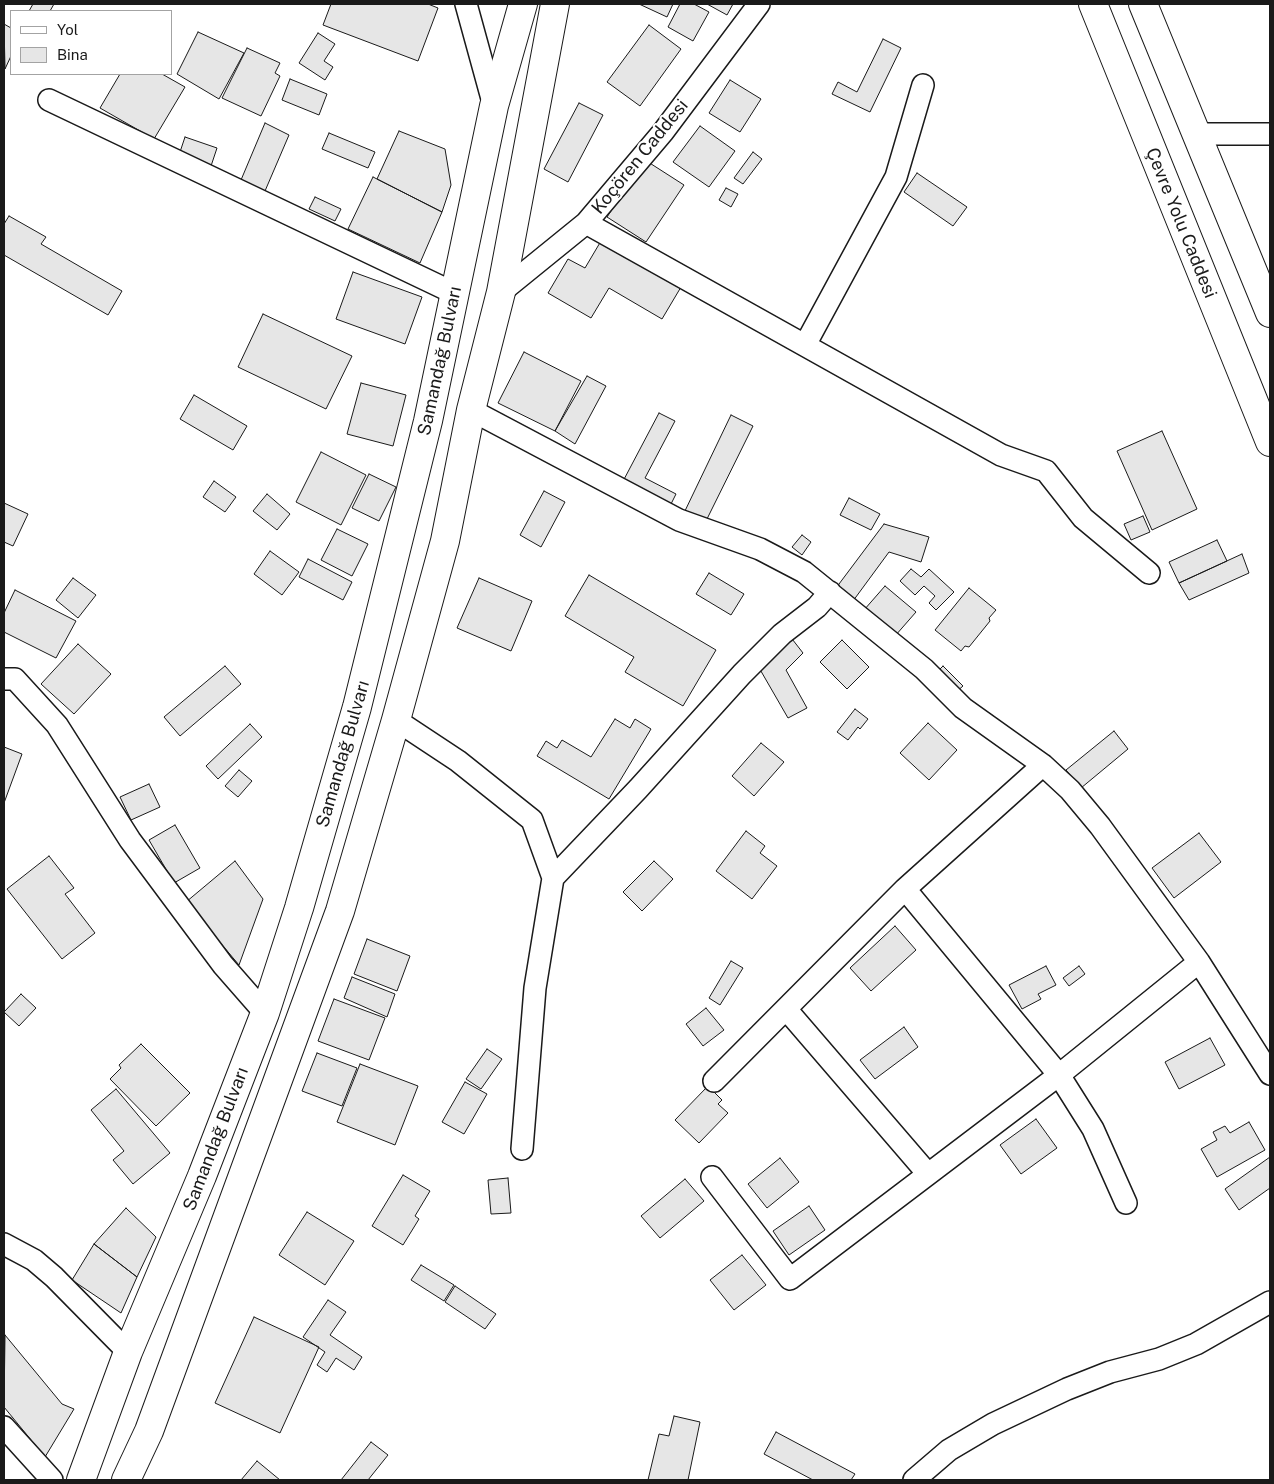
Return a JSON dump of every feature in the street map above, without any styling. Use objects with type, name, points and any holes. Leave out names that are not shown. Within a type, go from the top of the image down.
[{"type":"highway","name":"Samandağ Bulvarı","points":[[82,1480],[128,1352],[202,1176],[265,1013],[299,908],[357,707],[428,421],[494,106],[523,4]]},
{"type":"highway","points":[[126,1480],[149,1431],[340,911],[396,720],[444,540],[471,410],[501,292],[555,4]]},
{"type":"highway","points":[[1083,4],[1123,82]]},
{"type":"highway","name":"Çevre Yolu Caddesi","points":[[1093,4],[1270,442]]},
{"type":"highway","points":[[1143,4],[1270,313]]},
{"type":"highway","points":[[1147,4],[1160,46]]},
{"type":"street","points":[[466,4],[494,106]]},
{"type":"street","name":"Koçören Caddesi","points":[[501,292],[586,223],[663,132],[759,4]]},
{"type":"street","points":[[805,346],[896,177],[923,85]]},
{"type":"street","points":[[49,100],[454,293]]},
{"type":"street","points":[[1196,134],[1270,134]]},
{"type":"street","points":[[586,223],[1001,455],[1046,471],[1083,518],[1149,573]]},
{"type":"street","points":[[471,410],[679,520],[760,549],[804,572],[924,669],[964,708],[1044,765],[1070,790],[1100,826],[1199,962],[1270,1074]]},
{"type":"street","points":[[553,878],[638,789],[742,674],[782,634],[817,607],[830,592]]},
{"type":"street","points":[[4,679],[15,679],[57,725],[130,840],[223,965],[265,1013]]},
{"type":"street","points":[[396,720],[458,760],[532,820],[553,878],[535,988],[522,1149]]},
{"type":"street","points":[[714,1081],[905,889],[1044,765]]},
{"type":"street","points":[[905,889],[1059,1075],[1093,1129],[1126,1203]]},
{"type":"street","points":[[712,1177],[790,1279],[1059,1075],[1199,962]]},
{"type":"street","points":[[786,1009],[928,1174]]},
{"type":"street","points":[[4,1244],[34,1260],[128,1352]]},
{"type":"street","points":[[914,1480],[950,1450],[993,1424],[1110,1372],[1159,1359],[1196,1344],[1270,1302]]},
{"type":"street","points":[[4,1427],[52,1480]]},
{"type":"building","points":[[33,4],[54,4],[51,10],[30,10]]},
{"type":"building","points":[[331,4],[428,4],[438,8],[418,61],[323,25]]},
{"type":"building","points":[[639,4],[673,4],[667,17]]},
{"type":"building","points":[[680,4],[694,4],[709,12],[693,41],[668,27]]},
{"type":"building","points":[[707,4],[733,4],[727,15]]},
{"type":"building","points":[[4,24],[10,27],[10,58],[5,69]]},
{"type":"building","points":[[649,25],[681,49],[640,106],[607,82]]},
{"type":"building","points":[[198,32],[244,53],[219,99],[177,74]]},
{"type":"building","points":[[318,33],[335,44],[324,61],[333,67],[325,80],[299,63]]},
{"type":"building","points":[[883,39],[901,48],[870,112],[832,94],[838,82],[857,92]]},
{"type":"building","points":[[247,48],[280,63],[275,73],[280,76],[261,116],[222,98]]},
{"type":"building","points":[[119,75],[164,75],[185,87],[154,139],[100,108]]},
{"type":"building","points":[[290,79],[327,94],[319,115],[282,100]]},
{"type":"building","points":[[730,80],[761,99],[740,132],[709,113]]},
{"type":"building","points":[[579,103],[603,115],[568,182],[544,169]]},
{"type":"building","points":[[265,123],[289,135],[265,191],[241,180]]},
{"type":"building","points":[[700,126],[735,151],[709,187],[673,162]]},
{"type":"building","points":[[399,131],[445,149],[451,185],[442,212],[377,179]]},
{"type":"building","points":[[329,133],[375,152],[368,168],[322,149]]},
{"type":"building","points":[[185,137],[217,148],[211,166],[179,155]]},
{"type":"building","points":[[753,152],[762,159],[743,184],[734,178]]},
{"type":"building","points":[[645,160],[684,185],[646,242],[607,217]]},
{"type":"building","points":[[917,173],[967,207],[953,226],[904,192]]},
{"type":"building","points":[[373,177],[442,212],[420,263],[348,229]]},
{"type":"building","points":[[726,188],[738,194],[731,207],[719,200]]},
{"type":"building","points":[[315,197],[341,209],[335,221],[309,209]]},
{"type":"building","points":[[9,216],[46,237],[41,244],[122,291],[108,315],[4,255],[4,224]]},
{"type":"building","points":[[601,241],[681,287],[662,319],[609,288],[591,318],[548,293],[568,259],[585,268]]},
{"type":"building","points":[[353,272],[422,297],[405,344],[336,319]]},
{"type":"building","points":[[263,314],[352,356],[326,409],[238,367]]},
{"type":"building","points":[[524,352],[581,381],[555,431],[498,403]]},
{"type":"building","points":[[587,376],[606,386],[575,444],[555,431]]},
{"type":"building","points":[[361,383],[406,395],[393,446],[347,434]]},
{"type":"building","points":[[194,395],[247,426],[233,450],[180,419]]},
{"type":"building","points":[[659,413],[675,421],[645,478],[676,494],[668,510],[621,485]]},
{"type":"building","points":[[731,415],[753,426],[704,525],[683,515]]},
{"type":"building","points":[[1162,431],[1197,509],[1152,530],[1117,451]]},
{"type":"building","points":[[321,452],[366,475],[341,525],[296,502]]},
{"type":"building","points":[[369,474],[396,487],[379,521],[352,508]]},
{"type":"building","points":[[214,481],[236,497],[225,512],[203,497]]},
{"type":"building","points":[[544,491],[565,502],[541,547],[520,535]]},
{"type":"building","points":[[267,494],[290,514],[277,530],[253,511]]},
{"type":"building","points":[[849,498],[880,514],[871,530],[840,515]]},
{"type":"building","points":[[4,503],[28,514],[13,546],[4,542]]},
{"type":"building","points":[[1143,516],[1150,532],[1131,540],[1124,524]]},
{"type":"building","points":[[884,524],[929,537],[921,562],[889,552],[853,601],[836,588]]},
{"type":"building","points":[[337,529],[368,544],[352,576],[321,560]]},
{"type":"building","points":[[802,535],[811,542],[802,555],[792,547]]},
{"type":"building","points":[[1217,540],[1227,561],[1179,583],[1169,562]]},
{"type":"building","points":[[270,551],[299,572],[282,595],[254,574]]},
{"type":"building","points":[[1242,554],[1249,573],[1189,600],[1179,583]]},
{"type":"building","points":[[308,559],[352,582],[343,600],[299,577]]},
{"type":"building","points":[[911,569],[921,577],[929,569],[954,592],[936,610],[929,603],[935,596],[924,586],[915,595],[900,581]]},
{"type":"building","points":[[709,573],[744,594],[731,615],[696,594]]},
{"type":"building","points":[[589,575],[716,650],[683,706],[625,672],[634,657],[565,616]]},
{"type":"building","points":[[73,578],[96,595],[78,618],[56,600]]},
{"type":"building","points":[[479,578],[532,601],[511,651],[457,628]]},
{"type":"building","points":[[885,586],[916,612],[895,636],[864,610]]},
{"type":"building","points":[[969,588],[996,610],[989,618],[990,621],[969,647],[965,646],[961,651],[935,630]]},
{"type":"building","points":[[15,590],[76,621],[56,658],[4,632],[4,613]]},
{"type":"building","points":[[789,635],[803,653],[786,670],[807,708],[788,718],[758,666]]},
{"type":"building","points":[[842,640],[869,667],[847,689],[820,662]]},
{"type":"building","points":[[78,644],[111,674],[74,714],[41,684]]},
{"type":"building","points":[[225,666],[241,684],[180,736],[164,717]]},
{"type":"building","points":[[943,666],[963,686],[956,692],[936,673]]},
{"type":"building","points":[[855,709],[868,719],[860,729],[858,727],[848,740],[837,732]]},
{"type":"building","points":[[615,719],[630,728],[635,719],[651,729],[609,799],[537,756],[546,741],[557,748],[562,740],[591,757]]},
{"type":"building","points":[[928,723],[957,750],[929,780],[900,753]]},
{"type":"building","points":[[250,724],[262,737],[218,779],[206,766]]},
{"type":"building","points":[[1114,731],[1128,749],[1081,788],[1066,770]]},
{"type":"building","points":[[761,743],[784,762],[754,796],[732,776]]},
{"type":"building","points":[[4,747],[22,754],[4,803]]},
{"type":"building","points":[[239,770],[252,781],[238,797],[225,786]]},
{"type":"building","points":[[149,784],[160,807],[131,820],[120,797]]},
{"type":"building","points":[[175,825],[200,868],[174,883],[149,840]]},
{"type":"building","points":[[746,831],[765,846],[760,853],[777,866],[752,899],[716,871]]},
{"type":"building","points":[[1199,833],[1221,862],[1174,898],[1152,868]]},
{"type":"building","points":[[49,856],[74,888],[65,894],[95,933],[62,959],[7,889]]},
{"type":"building","points":[[235,861],[263,899],[239,965],[186,902]]},
{"type":"building","points":[[654,861],[673,879],[642,911],[623,892]]},
{"type":"building","points":[[895,926],[916,950],[871,991],[850,968]]},
{"type":"building","points":[[367,939],[410,956],[397,991],[354,974]]},
{"type":"building","points":[[731,961],[743,968],[720,1005],[709,998]]},
{"type":"building","points":[[1046,966],[1056,985],[1038,994],[1041,999],[1022,1009],[1009,985]]},
{"type":"building","points":[[1079,966],[1085,974],[1069,986],[1063,978]]},
{"type":"building","points":[[352,977],[395,994],[387,1017],[344,998]]},
{"type":"building","points":[[21,994],[36,1008],[19,1026],[4,1012]]},
{"type":"building","points":[[334,999],[385,1018],[369,1060],[318,1041]]},
{"type":"building","points":[[706,1008],[724,1030],[703,1046],[686,1024]]},
{"type":"building","points":[[904,1027],[918,1047],[875,1079],[860,1060]]},
{"type":"building","points":[[1210,1038],[1225,1065],[1179,1089],[1165,1062]]},
{"type":"building","points":[[141,1044],[190,1093],[156,1126],[110,1079],[121,1068],[119,1065]]},
{"type":"building","points":[[487,1049],[502,1059],[481,1089],[466,1079]]},
{"type":"building","points":[[317,1053],[357,1068],[342,1106],[302,1091]]},
{"type":"building","points":[[360,1064],[418,1086],[395,1145],[337,1122]]},
{"type":"building","points":[[465,1082],[487,1094],[464,1134],[442,1122]]},
{"type":"building","points":[[708,1086],[722,1100],[718,1104],[728,1113],[699,1143],[675,1120]]},
{"type":"building","points":[[116,1089],[170,1153],[133,1184],[113,1160],[124,1151],[91,1110]]},
{"type":"building","points":[[1036,1119],[1057,1148],[1021,1174],[1000,1145]]},
{"type":"building","points":[[1249,1122],[1265,1150],[1217,1177],[1201,1149],[1217,1140],[1213,1132],[1225,1126],[1230,1133]]},
{"type":"building","points":[[1270,1157],[1270,1188],[1239,1210],[1225,1189]]},
{"type":"building","points":[[780,1158],[799,1182],[767,1208],[748,1184]]},
{"type":"building","points":[[403,1175],[430,1191],[415,1216],[419,1219],[403,1245],[372,1226]]},
{"type":"building","points":[[508,1178],[511,1213],[491,1214],[488,1180]]},
{"type":"building","points":[[685,1179],[704,1201],[660,1238],[641,1216]]},
{"type":"building","points":[[809,1206],[825,1230],[789,1255],[773,1231]]},
{"type":"building","points":[[126,1208],[156,1237],[137,1277],[94,1244]]},
{"type":"building","points":[[307,1212],[354,1241],[325,1285],[279,1255]]},
{"type":"building","points":[[94,1244],[137,1277],[121,1313],[72,1280]]},
{"type":"building","points":[[742,1255],[766,1285],[734,1310],[710,1280]]},
{"type":"building","points":[[421,1265],[454,1285],[444,1301],[411,1280]]},
{"type":"building","points":[[455,1286],[496,1314],[485,1329],[445,1302]]},
{"type":"building","points":[[328,1300],[346,1312],[330,1335],[362,1357],[354,1370],[336,1358],[327,1372],[317,1365],[325,1352],[303,1337]]},
{"type":"building","points":[[254,1317],[319,1347],[280,1433],[215,1403]]},
{"type":"building","points":[[5,1335],[62,1404],[74,1409],[45,1457],[4,1407]]},
{"type":"building","points":[[674,1416],[700,1422],[688,1480],[648,1480],[659,1434],[669,1436]]},
{"type":"building","points":[[776,1432],[855,1474],[851,1480],[813,1480],[764,1454]]},
{"type":"building","points":[[371,1442],[388,1455],[368,1480],[341,1480]]},
{"type":"building","points":[[257,1461],[280,1480],[241,1480]]}]
